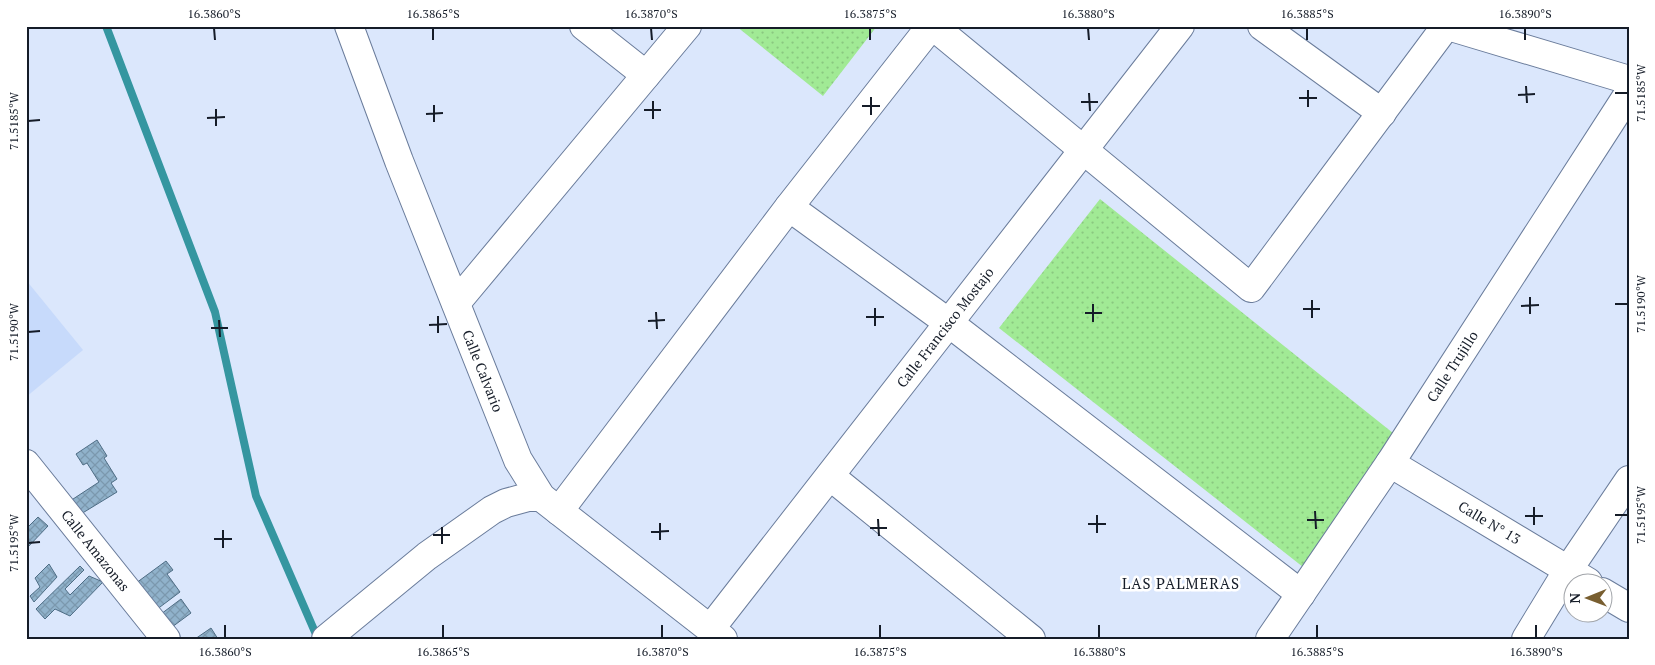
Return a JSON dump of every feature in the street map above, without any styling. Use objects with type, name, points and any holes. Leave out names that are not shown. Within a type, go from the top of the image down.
[{"type":"street","name":"Calle Calvario","points":[[349,26],[399,162],[518,460],[550,504],[717,634]]},
{"type":"street","points":[[584,26],[646,75]]},
{"type":"street","points":[[456,303],[687,26]]},
{"type":"street","points":[[334,633],[427,556],[492,510],[506,503],[528,497],[550,504],[932,26],[1252,288],[1447,26],[1629,80]]},
{"type":"street","name":"Calle Francisco Mostajo","points":[[717,634],[830,476],[1180,26]]},
{"type":"street","points":[[1262,26],[1382,113]]},
{"type":"street","name":"Calle Trujillo","points":[[1270,639],[1390,464],[1629,93]]},
{"type":"street","points":[[789,207],[949,323],[1301,594]]},
{"type":"street","name":"Calle Amazonas","points":[[26,464],[166,639]]},
{"type":"street","name":"Calle N° 13","points":[[1390,464],[1571,572]]},
{"type":"street","points":[[830,476],[1031,639]]},
{"type":"street","points":[[1580,572],[1629,480]]},
{"type":"street","points":[[1526,639],[1562,595]]},
{"type":"street","points":[[1612,598],[1629,608]]},
{"type":"shaded area","points":[[26,280],[83,350],[26,397]]},
{"type":"green space","points":[[736,26],[877,26],[823,96]]},
{"type":"green space","points":[[1100,199],[1393,433],[1303,567],[999,328]]},
{"type":"building","points":[[97,440],[107,456],[104,458],[117,479],[111,483],[117,492],[76,517],[67,503],[99,482],[87,463],[83,465],[76,454]]},
{"type":"building","points":[[38,517],[48,526],[27,548],[26,529]]},
{"type":"building","points":[[166,561],[173,570],[167,574],[180,592],[152,613],[132,586]]},
{"type":"building","points":[[49,564],[57,577],[34,602],[30,596],[40,587],[35,578]]},
{"type":"building","points":[[80,566],[84,570],[65,589],[70,595],[89,576],[103,582],[70,616],[55,609],[45,619],[36,609]]},
{"type":"building","points":[[181,599],[191,613],[168,630],[157,617]]},
{"type":"building","points":[[211,628],[218,639],[195,639]]},
{"type":"waterway","points":[[106,26],[215,312],[256,496],[318,639]]},
{"type":"district","name":"LAS PALMERAS","points":[[1181,584]]}]
